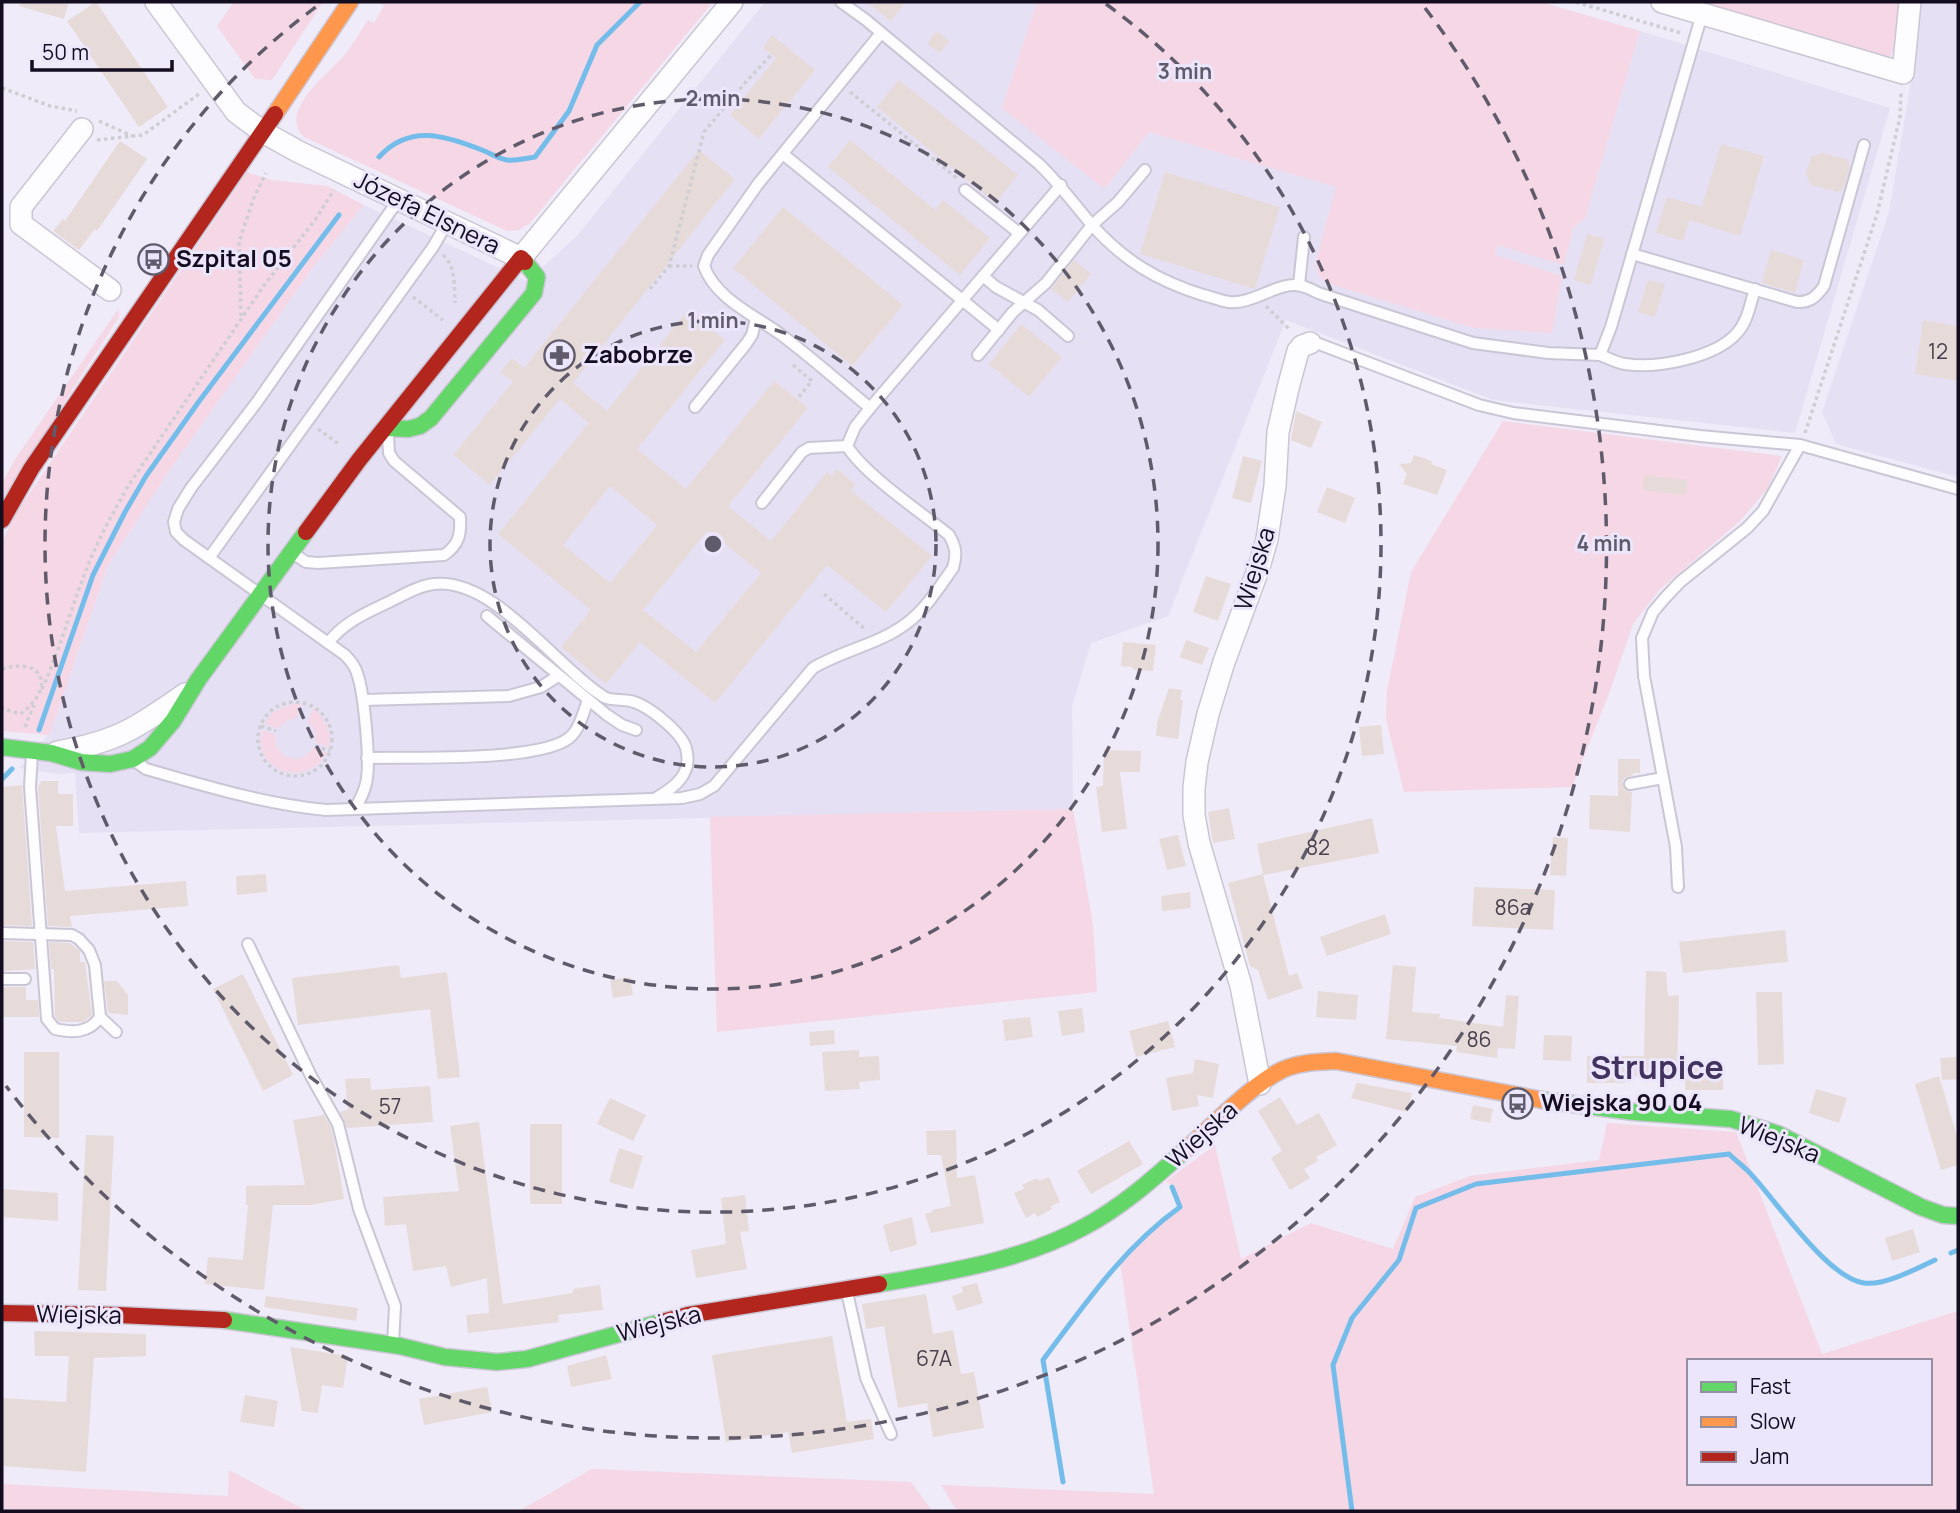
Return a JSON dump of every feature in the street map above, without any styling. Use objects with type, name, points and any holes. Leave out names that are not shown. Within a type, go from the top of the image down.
[{"type":"street","name":"Józefa Elsnera","points":[[156,2],[236,112],[263,132],[299,152],[521,258],[732,2]]},
{"type":"street","points":[[2,520],[31,469],[67,415],[350,2]]},
{"type":"street","points":[[1662,2],[1902,73],[1910,2]]},
{"type":"street","points":[[89,125],[21,207],[21,224],[110,290]]},
{"type":"street","points":[[2,747],[41,752],[81,762],[110,764],[132,759],[150,747],[173,722],[192,689],[359,460],[521,258],[533,268],[538,277],[534,293],[425,425],[410,430],[387,428]]},
{"type":"street","name":"Wiejska","points":[[1259,1084],[1241,986],[1199,843],[1194,815],[1194,788],[1208,714],[1267,539],[1275,486],[1278,432],[1287,388],[1306,344]]},
{"type":"street","points":[[41,752],[103,742],[124,734],[192,689]]},
{"type":"street","name":"Wiejska","points":[[2,1313],[239,1321],[393,1344],[445,1357],[496,1362],[527,1359],[688,1315],[945,1273],[1023,1253],[1084,1227],[1144,1187],[1259,1084],[1284,1069],[1307,1063],[1336,1061],[1528,1098],[1634,1112],[1731,1119],[1778,1134],[1920,1207],[1943,1216],[1958,1216]]},
{"type":"lane","points":[[848,4],[1040,164],[1061,185],[1092,225],[1127,258],[1148,273],[1181,288],[1230,302],[1299,285],[1473,343],[1568,355],[1600,355],[1623,364],[1643,365],[1686,360],[1717,347],[1736,335],[1745,322],[1755,289]]},
{"type":"lane","points":[[1600,355],[1611,327],[1702,13]]},
{"type":"lane","points":[[870,408],[780,334],[756,319],[715,286],[704,266],[708,255],[783,154],[881,33]]},
{"type":"lane","points":[[1632,254],[1805,303],[1824,286],[1864,145]]},
{"type":"lane","points":[[783,154],[999,330]]},
{"type":"lane","points":[[978,355],[1025,301],[1045,283],[1092,225],[1118,202],[1145,170]]},
{"type":"lane","points":[[847,446],[855,427],[870,408],[1061,185]]},
{"type":"lane","points":[[965,190],[1020,233]]},
{"type":"lane","points":[[355,809],[365,791],[368,777],[363,700],[358,674],[352,664],[328,643],[184,540],[176,532],[174,522],[178,509],[399,199]]},
{"type":"lane","points":[[209,558],[433,247],[447,223]]},
{"type":"lane","points":[[1299,285],[1304,237]]},
{"type":"lane","points":[[984,276],[996,287],[1025,301],[1068,336]]},
{"type":"lane","points":[[695,407],[746,344],[752,335],[756,319]]},
{"type":"lane","points":[[1306,344],[1319,344],[1479,405],[1513,413],[1700,436],[1801,445],[1958,489]]},
{"type":"lane","points":[[292,553],[306,562],[318,563],[444,555],[453,549],[461,531],[460,517],[394,461],[389,453],[387,428]]},
{"type":"lane","points":[[1678,887],[1676,847],[1642,653],[1642,638],[1658,605],[1763,511],[1801,445]]},
{"type":"lane","points":[[762,503],[802,452],[809,448],[847,446]]},
{"type":"lane","points":[[132,759],[146,769],[258,800],[326,810],[653,799],[700,794],[714,786],[813,668],[829,658],[872,641],[909,622],[954,568],[955,545],[949,535],[870,471],[854,457],[847,446]]},
{"type":"lane","points":[[328,643],[349,621],[417,588],[435,584],[451,585],[480,594],[607,699],[634,701],[681,737],[688,763],[684,775],[676,787],[653,799]]},
{"type":"lane","points":[[487,616],[588,700],[622,725],[636,730]]},
{"type":"lane","points":[[363,700],[509,696],[541,687],[558,676]]},
{"type":"lane","points":[[367,758],[513,755],[551,747],[568,739],[577,730],[588,700]]},
{"type":"lane","points":[[41,752],[30,786],[47,1019],[50,1025],[64,1031],[83,1031],[92,1028],[100,1017]]},
{"type":"lane","points":[[1630,784],[1663,778]]},
{"type":"lane","points":[[2,933],[72,935],[79,939],[89,950],[95,965],[100,1017],[116,1032]]},
{"type":"lane","points":[[248,944],[311,1076],[338,1124],[359,1209],[395,1306],[393,1344]]},
{"type":"lane","points":[[2,979],[25,979]]},
{"type":"lane","points":[[847,1289],[866,1378],[891,1434]]},
{"type":"path","points":[[1576,2],[1694,37]]},
{"type":"path","points":[[650,289],[669,266],[704,132],[771,55]]},
{"type":"path","points":[[1801,445],[1877,214],[1900,117],[1902,73]]},
{"type":"path","points":[[840,83],[958,178],[965,190]]},
{"type":"path","points":[[2,88],[50,106],[89,125],[132,136],[142,135],[202,92]]},
{"type":"path","points":[[89,125],[111,128],[132,136]]},
{"type":"path","points":[[241,318],[239,242],[254,197],[267,173]]},
{"type":"path","points":[[2,708],[20,714],[36,701],[54,663],[84,574],[110,519],[140,467],[241,318],[315,220],[337,186]]},
{"type":"path","points":[[439,251],[448,258],[453,273],[455,308],[464,330]]},
{"type":"path","points":[[669,266],[704,266]]},
{"type":"path","points":[[1255,298],[1306,344]]},
{"type":"path","points":[[308,421],[359,460]]},
{"type":"path","points":[[824,594],[867,630],[872,641]]},
{"type":"path","points":[[2,669],[22,665],[31,667],[39,672],[42,689]]},
{"type":"path","points":[[297,702],[309,704],[319,710],[330,725],[330,751],[312,771],[294,775],[282,773],[272,767],[262,753],[259,742],[261,726],[271,711],[280,705],[297,702]]},
{"type":"path","points":[[261,726],[276,731]]},
{"type":"path","points":[[315,746],[330,751]]},
{"type":"shaded area","points":[[234,2],[323,2],[272,80],[255,79],[217,26]]},
{"type":"shaded area","points":[[379,2],[713,2],[530,223],[519,230],[507,231],[304,137],[298,127],[300,105],[307,94],[343,57],[368,20],[374,23],[384,6]]},
{"type":"shaded area","points":[[765,2],[1037,2],[1002,108],[1107,186],[1149,132],[1337,187],[1316,260],[1320,278],[1327,283],[1474,328],[1552,332],[1562,276],[1495,256],[1498,245],[1564,264],[1573,228],[1585,218],[1640,31],[1890,108],[1795,433],[1493,400],[1286,320],[1168,616],[1091,643],[1072,706],[1073,809],[79,833],[75,773],[58,774],[20,768],[50,733],[108,565],[169,471],[314,266],[364,205],[527,281],[577,236]]},
{"type":"shaded area","points":[[1037,2],[1541,2],[1640,31],[1585,218],[1573,228],[1564,265],[1498,245],[1495,255],[1562,276],[1552,333],[1474,328],[1327,283],[1318,273],[1316,260],[1336,187],[1149,132],[1107,186],[1102,187],[1002,108]]},
{"type":"shaded area","points":[[1700,2],[1900,2],[1896,45],[1890,56],[1882,57],[1764,26]]},
{"type":"shaded area","points":[[1919,2],[1958,2],[1958,477],[1836,444],[1822,412],[1889,212],[1912,75]]},
{"type":"shaded area","points":[[247,172],[271,180],[327,186],[364,205],[314,266],[169,471],[108,565],[50,733],[2,731],[2,541],[17,512]]},
{"type":"shaded area","points":[[119,308],[119,317],[2,499],[2,483],[16,458]]},
{"type":"shaded area","points":[[1503,421],[1782,456],[1768,488],[1740,521],[1659,590],[1633,624],[1572,787],[1404,792],[1386,719],[1387,691],[1411,572]]},
{"type":"shaded area","points":[[293,704],[302,704],[296,718],[287,720],[278,728],[264,724],[273,712]]},
{"type":"shaded area","points":[[313,708],[327,725],[329,747],[316,743],[315,730],[308,722]]},
{"type":"shaded area","points":[[262,730],[275,735],[279,751],[286,757],[302,758],[314,748],[327,753],[318,764],[307,771],[283,771],[265,756],[261,744]]},
{"type":"shaded area","points":[[1073,809],[1093,925],[1097,992],[717,1032],[710,817]]},
{"type":"shaded area","points":[[1607,1123],[1736,1132],[1822,1354],[1958,1311],[1958,1511],[957,1511],[941,1485],[1154,1494],[1120,1262],[1149,1230],[1180,1207],[1172,1187],[1166,1181],[1215,1145],[1241,1259],[1311,1223],[1393,1249],[1415,1197],[1470,1176],[1599,1160]]},
{"type":"shaded area","points":[[592,1469],[911,1482],[932,1511],[519,1511]]},
{"type":"shaded area","points":[[229,1470],[307,1511],[2,1511],[2,1484],[228,1496]]},
{"type":"building","points":[[20,2],[69,2],[64,19],[19,6]]},
{"type":"building","points":[[96,2],[168,107],[139,127],[67,21]]},
{"type":"building","points":[[867,2],[906,2],[891,21]]},
{"type":"building","points":[[937,31],[949,41],[940,53],[927,44]]},
{"type":"building","points":[[772,35],[815,70],[759,139],[730,115],[776,58],[763,48]]},
{"type":"building","points":[[899,80],[1018,175],[995,203],[877,107]]},
{"type":"building","points":[[850,140],[935,210],[943,200],[990,238],[960,275],[828,167]]},
{"type":"building","points":[[120,141],[147,159],[97,231],[95,229],[79,250],[53,231],[63,219],[65,221]]},
{"type":"building","points":[[1721,144],[1764,156],[1740,236],[1689,220],[1683,241],[1656,233],[1667,197],[1702,207]]},
{"type":"building","points":[[699,150],[735,179],[573,383],[607,411],[688,310],[725,340],[637,449],[686,489],[774,381],[808,408],[728,506],[771,541],[827,472],[832,476],[837,469],[856,485],[851,491],[932,556],[886,612],[827,565],[715,703],[640,642],[606,684],[561,647],[591,610],[498,534],[589,423],[560,399],[490,485],[453,455],[513,382],[500,372],[512,358],[524,368]],"holes":[[[610,486],[657,525],[610,583],[563,545]],[[708,530],[761,573],[696,652],[643,610]]]},
{"type":"building","points":[[1821,153],[1847,159],[1850,166],[1843,189],[1838,192],[1811,185],[1806,174],[1811,157]]},
{"type":"building","points":[[1165,172],[1280,207],[1255,289],[1140,254]]},
{"type":"building","points":[[783,207],[903,305],[852,366],[733,268]]},
{"type":"building","points":[[1587,234],[1604,239],[1591,285],[1574,280]]},
{"type":"building","points":[[1771,250],[1804,260],[1795,293],[1762,283]]},
{"type":"building","points":[[1074,260],[1091,274],[1068,302],[1051,289]]},
{"type":"building","points":[[1648,280],[1665,284],[1655,317],[1638,312]]},
{"type":"building","points":[[1923,320],[1958,326],[1958,381],[1915,374]]},
{"type":"building","points":[[1021,324],[1062,357],[1029,397],[989,364]]},
{"type":"building","points":[[1296,411],[1322,422],[1311,448],[1291,440]]},
{"type":"building","points":[[1414,455],[1447,470],[1437,495],[1403,484],[1407,474],[1399,464],[1411,463]]},
{"type":"building","points":[[1243,456],[1262,461],[1251,503],[1232,498]]},
{"type":"building","points":[[1644,475],[1687,480],[1686,495],[1643,490]]},
{"type":"building","points":[[1327,487],[1355,498],[1345,523],[1317,512]]},
{"type":"building","points":[[1206,576],[1231,584],[1218,621],[1193,612]]},
{"type":"building","points":[[1186,640],[1209,648],[1202,665],[1180,657]]},
{"type":"building","points":[[1123,642],[1156,645],[1153,671],[1121,666]]},
{"type":"building","points":[[1169,688],[1182,690],[1178,739],[1156,736],[1157,723]]},
{"type":"building","points":[[1381,725],[1384,754],[1362,756],[1359,727]]},
{"type":"building","points":[[1104,750],[1141,751],[1140,772],[1120,772],[1127,829],[1102,832],[1096,787],[1103,786]]},
{"type":"building","points":[[1618,759],[1640,759],[1640,773],[1633,773],[1622,782],[1625,790],[1632,792],[1630,832],[1589,829],[1590,795],[1618,796]]},
{"type":"building","points":[[41,781],[58,781],[58,794],[73,794],[73,826],[56,826],[65,891],[186,881],[188,906],[70,916],[72,927],[48,926],[38,787]]},
{"type":"building","points":[[22,785],[32,926],[2,925],[2,787]]},
{"type":"building","points":[[1229,808],[1235,839],[1213,843],[1208,812]]},
{"type":"building","points":[[1372,818],[1379,853],[1263,875],[1289,976],[1297,973],[1303,988],[1268,1000],[1258,970],[1250,966],[1228,883],[1263,874],[1257,844]]},
{"type":"building","points":[[1178,835],[1186,866],[1167,870],[1159,839]]},
{"type":"building","points":[[1553,837],[1568,838],[1566,876],[1550,875]]},
{"type":"building","points":[[266,874],[267,892],[237,895],[236,876]]},
{"type":"building","points":[[1474,887],[1555,890],[1553,930],[1472,926]]},
{"type":"building","points":[[1190,892],[1191,908],[1162,911],[1161,896]]},
{"type":"building","points":[[1385,914],[1391,934],[1327,956],[1320,937]]},
{"type":"building","points":[[1785,930],[1788,962],[1683,973],[1679,942]]},
{"type":"building","points":[[2,941],[33,942],[35,969],[2,971]]},
{"type":"building","points":[[49,942],[70,943],[80,951],[80,962],[85,962],[92,1015],[83,1022],[59,1022],[55,1016],[54,969],[51,969]]},
{"type":"building","points":[[399,965],[401,978],[447,972],[460,1077],[438,1079],[430,1009],[298,1025],[292,978]]},
{"type":"building","points":[[1393,965],[1416,967],[1412,1012],[1440,1014],[1439,1018],[1503,1027],[1506,995],[1519,996],[1515,1049],[1498,1048],[1497,1058],[1456,1052],[1457,1046],[1386,1039]]},
{"type":"building","points":[[1646,971],[1666,972],[1668,996],[1679,995],[1677,1078],[1625,1076],[1625,1083],[1587,1083],[1587,1056],[1644,1056]]},
{"type":"building","points":[[243,974],[293,1075],[263,1091],[213,989]]},
{"type":"building","points":[[630,977],[633,995],[613,998],[610,980]]},
{"type":"building","points":[[104,981],[117,981],[128,995],[128,1015],[108,1013]]},
{"type":"building","points":[[2,987],[26,987],[26,1000],[38,1000],[39,1017],[2,1017]]},
{"type":"building","points":[[1318,991],[1358,995],[1356,1020],[1316,1017]]},
{"type":"building","points":[[1756,992],[1782,992],[1784,1064],[1758,1065]]},
{"type":"building","points":[[1082,1008],[1085,1032],[1062,1036],[1058,1011]]},
{"type":"building","points":[[1030,1017],[1033,1037],[1005,1041],[1003,1020]]},
{"type":"building","points":[[1168,1021],[1175,1047],[1136,1057],[1129,1031]]},
{"type":"building","points":[[834,1030],[835,1044],[810,1046],[809,1032]]},
{"type":"building","points":[[1544,1035],[1572,1036],[1571,1061],[1543,1060]]},
{"type":"building","points":[[859,1050],[859,1057],[879,1056],[880,1080],[859,1082],[860,1089],[825,1091],[822,1052]]},
{"type":"building","points":[[24,1052],[59,1052],[59,1138],[24,1137]]},
{"type":"building","points":[[1958,1057],[1958,1079],[1942,1080],[1940,1058]]},
{"type":"building","points":[[1195,1059],[1219,1064],[1213,1098],[1197,1095],[1199,1106],[1172,1111],[1166,1078],[1193,1073]]},
{"type":"building","points":[[1685,1066],[1723,1066],[1723,1090],[1685,1090]]},
{"type":"building","points":[[1939,1076],[1958,1140],[1958,1165],[1941,1170],[1915,1084]]},
{"type":"building","points":[[370,1078],[371,1090],[430,1086],[433,1122],[347,1128],[340,1112],[348,1110],[345,1079]]},
{"type":"building","points":[[1357,1083],[1412,1093],[1407,1112],[1351,1098]]},
{"type":"building","points":[[1816,1089],[1847,1098],[1839,1123],[1809,1113]]},
{"type":"building","points":[[1280,1097],[1297,1125],[1319,1113],[1337,1145],[1316,1157],[1318,1161],[1304,1169],[1310,1178],[1290,1190],[1271,1158],[1282,1151],[1258,1111]]},
{"type":"building","points":[[610,1098],[646,1115],[633,1141],[597,1124]]},
{"type":"building","points":[[1473,1105],[1493,1109],[1490,1123],[1470,1119]]},
{"type":"building","points":[[324,1115],[331,1127],[344,1199],[310,1205],[273,1205],[264,1290],[205,1284],[208,1257],[243,1260],[248,1205],[246,1186],[305,1185],[293,1120]]},
{"type":"building","points":[[479,1122],[503,1304],[573,1293],[573,1289],[600,1285],[603,1310],[558,1315],[559,1322],[468,1333],[466,1315],[489,1313],[487,1278],[451,1287],[446,1266],[413,1271],[406,1224],[385,1226],[383,1197],[459,1191],[450,1126]]},
{"type":"building","points":[[530,1124],[562,1124],[562,1204],[530,1204]]},
{"type":"building","points":[[956,1130],[957,1178],[975,1175],[984,1223],[931,1233],[925,1214],[951,1206],[941,1155],[927,1155],[926,1131]]},
{"type":"building","points":[[86,1135],[114,1136],[106,1291],[78,1290]]},
{"type":"building","points":[[1129,1141],[1143,1164],[1091,1194],[1077,1171]]},
{"type":"building","points":[[619,1148],[643,1156],[633,1189],[609,1182]]},
{"type":"building","points":[[1049,1177],[1060,1202],[1037,1217],[1035,1213],[1026,1218],[1014,1193],[1024,1189],[1022,1185],[1037,1178],[1039,1181]]},
{"type":"building","points":[[2,1189],[58,1193],[58,1221],[2,1217]]},
{"type":"building","points":[[745,1195],[749,1231],[740,1232],[747,1269],[696,1278],[691,1250],[726,1244],[721,1198]]},
{"type":"building","points":[[912,1217],[917,1245],[890,1252],[883,1225]]},
{"type":"building","points":[[1913,1229],[1920,1252],[1892,1261],[1885,1238]]},
{"type":"building","points":[[977,1283],[983,1303],[957,1311],[952,1296],[963,1292],[961,1287]]},
{"type":"building","points":[[926,1294],[933,1334],[953,1330],[961,1374],[974,1372],[984,1428],[933,1437],[927,1403],[898,1408],[884,1326],[866,1329],[862,1304]]},
{"type":"building","points":[[266,1296],[358,1308],[356,1321],[264,1307]]},
{"type":"building","points":[[34,1331],[146,1334],[146,1356],[94,1358],[86,1472],[2,1466],[2,1398],[66,1402],[69,1356],[35,1356]]},
{"type":"building","points":[[832,1336],[847,1422],[871,1419],[874,1439],[792,1453],[788,1432],[726,1442],[712,1355]]},
{"type":"building","points":[[290,1347],[348,1356],[343,1388],[322,1385],[318,1413],[302,1411]]},
{"type":"building","points":[[606,1355],[612,1379],[571,1387],[567,1366]]},
{"type":"building","points":[[487,1387],[492,1412],[424,1425],[419,1399]]},
{"type":"building","points":[[245,1395],[278,1401],[274,1427],[240,1422]]},
{"type":"waterway","points":[[379,157],[402,140],[428,135],[454,140],[504,159],[535,157],[569,111],[597,45],[640,2]]},
{"type":"waterway","points":[[39,730],[93,575],[125,512],[146,476],[200,400],[339,215]]},
{"type":"waterway","points":[[2,779],[12,769]]},
{"type":"waterway","points":[[1352,1511],[1333,1365],[1352,1318],[1399,1260],[1416,1208],[1476,1184],[1729,1154],[1749,1172],[1818,1253],[1850,1278],[1864,1283],[1881,1282],[1935,1260]]},
{"type":"waterway","points":[[1063,1482],[1043,1360],[1090,1298],[1140,1240],[1180,1207],[1172,1187]]},
{"type":"waterway","points":[[1951,1253],[1958,1250]]},
{"type":"traffic: fast","points":[[387,428],[408,429],[420,426],[431,418],[534,293],[537,277],[525,262]]},
{"type":"traffic: fast","points":[[2,747],[51,753],[81,762],[110,764],[133,759],[150,748],[173,721],[198,680],[306,532]]},
{"type":"traffic: fast","points":[[1542,1100],[1634,1112],[1731,1119],[1778,1134],[1921,1207],[1943,1215],[1958,1216]]},
{"type":"traffic: fast","points":[[879,1284],[984,1264],[1060,1239],[1123,1202],[1182,1153]]},
{"type":"traffic: fast","points":[[224,1320],[400,1346],[445,1357],[497,1362],[527,1359],[662,1322]]},
{"type":"traffic: slow","points":[[275,114],[350,2]]},
{"type":"traffic: slow","points":[[1182,1153],[1256,1087],[1269,1077],[1295,1065],[1336,1061],[1542,1100]]},
{"type":"traffic: jam","points":[[2,520],[31,469],[275,114]]},
{"type":"traffic: jam","points":[[306,532],[359,460],[521,258],[525,262]]},
{"type":"traffic: jam","points":[[662,1322],[688,1315],[879,1284]]},
{"type":"traffic: jam","points":[[2,1313],[224,1320]]},
{"type":"place","name":"Szpital 05","points":[[153,259]]},
{"type":"place","name":"Zabobrze","points":[[560,355]]},
{"type":"place","name":"Wiejska 90 04","points":[[1518,1103]]},
{"type":"district","name":"Strupice","points":[[1657,1068]]}]
